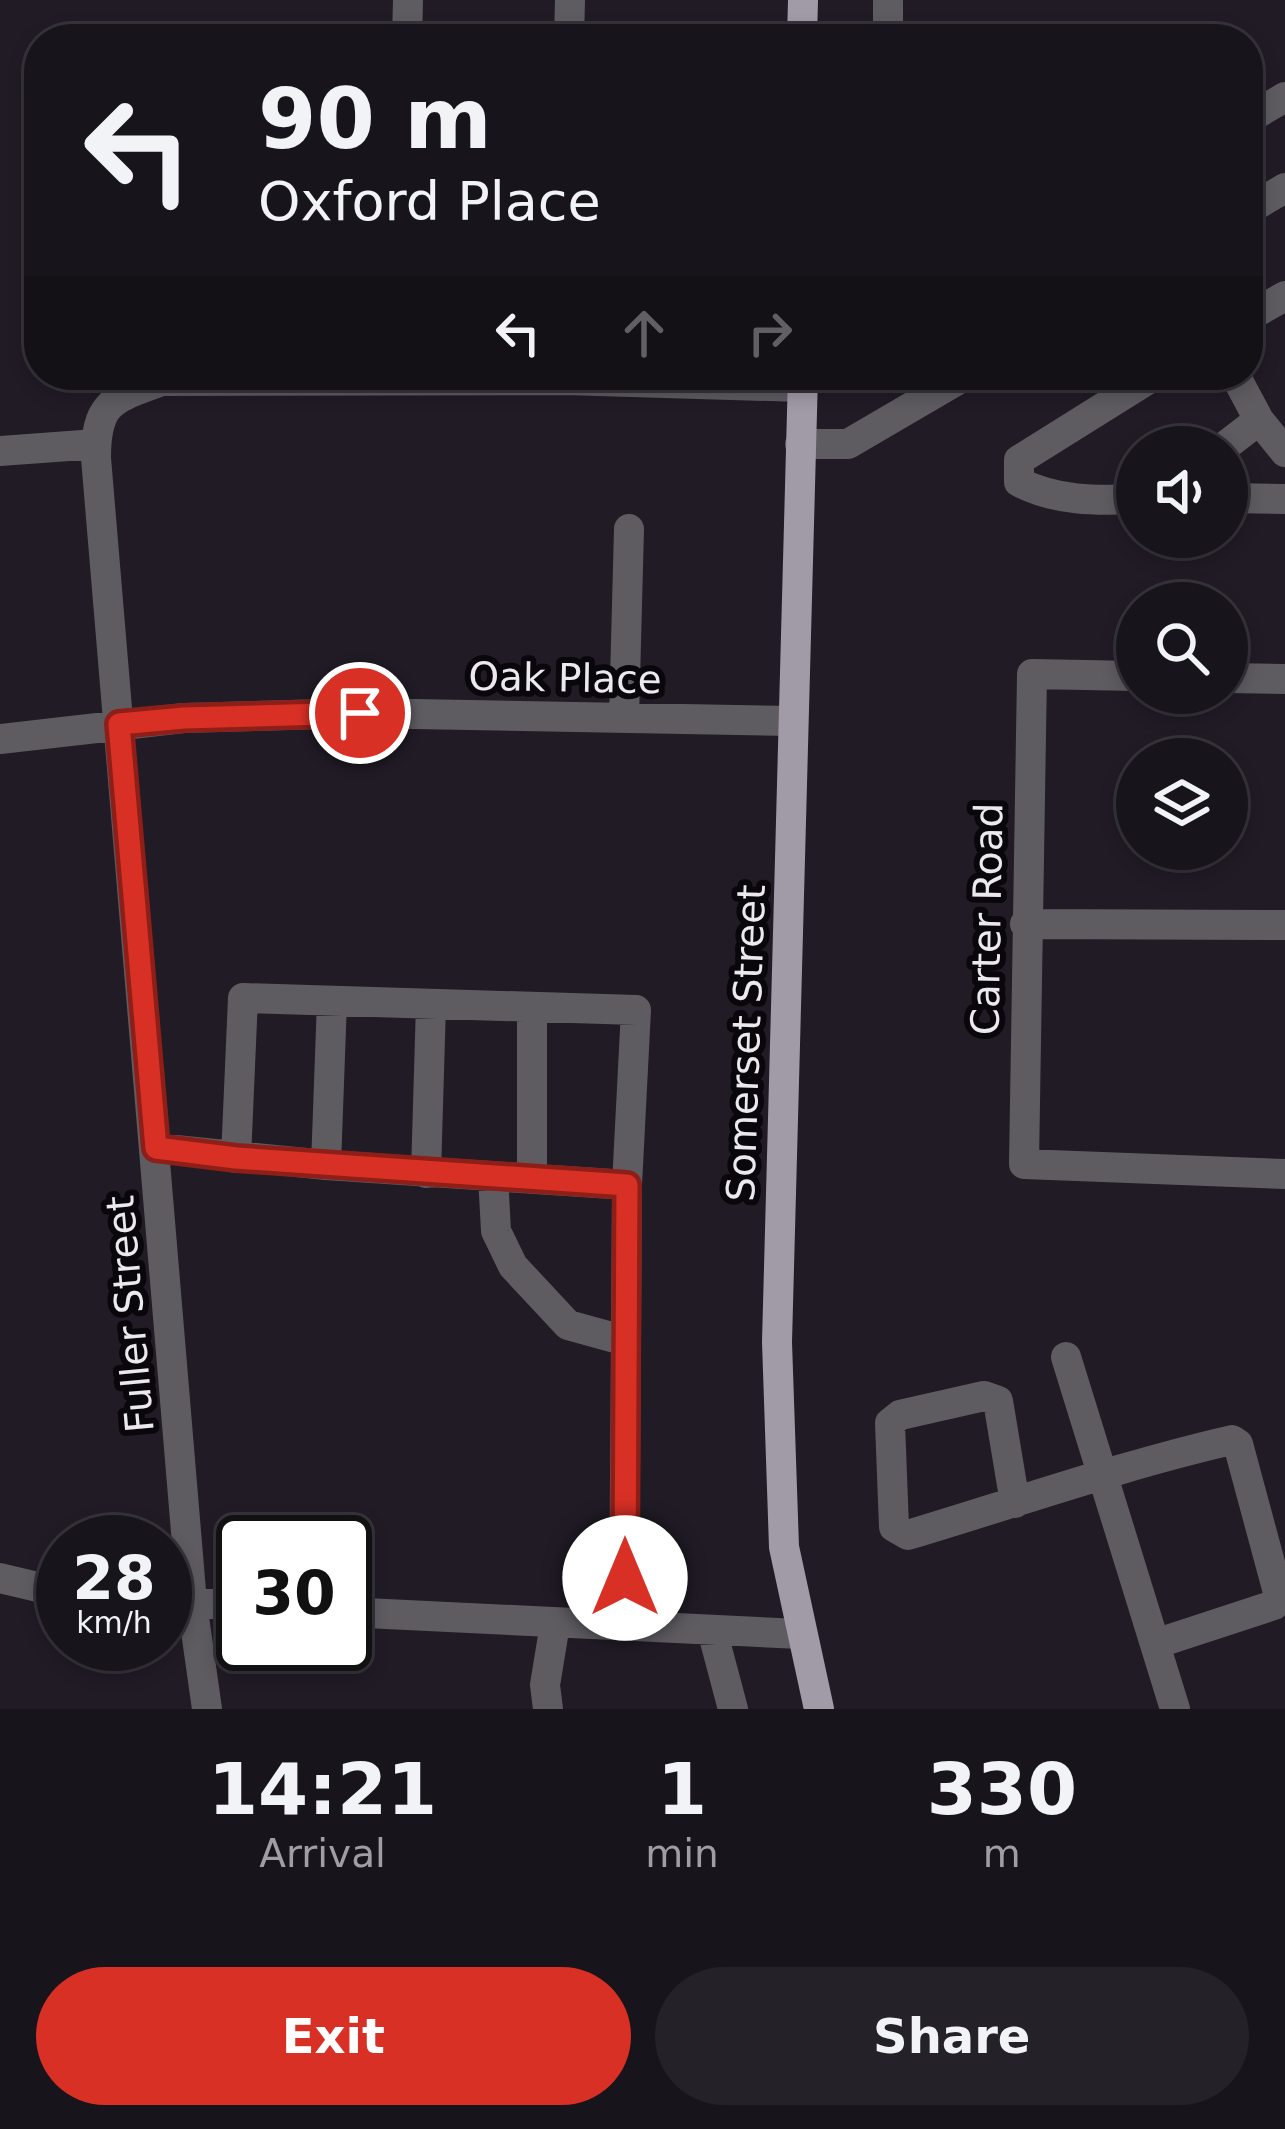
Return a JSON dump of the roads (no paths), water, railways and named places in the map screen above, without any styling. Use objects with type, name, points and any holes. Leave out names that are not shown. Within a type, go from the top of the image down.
[{"type":"main road","name":"Somerset Street","points":[[802,390],[777,1342],[784,1547],[819,1709]]},
{"type":"street","name":"Fuller Street","points":[[138,390],[116,398],[103,412],[96,424],[96,443],[156,1148],[175,1515]]},
{"type":"street","points":[[800,444],[848,444],[940,390]]},
{"type":"street","points":[[1116,500],[1040,493],[1019,482],[1019,460],[1131,390]]},
{"type":"street","points":[[1243,390],[1285,452]]},
{"type":"street","points":[[1248,428],[1259,420]]},
{"type":"street","points":[[0,452],[96,443]]},
{"type":"street","points":[[1248,498],[1285,499]]},
{"type":"street","points":[[624,718],[629,529]]},
{"type":"street","name":"Carter Road","points":[[1116,676],[1031,674],[1024,1165],[1285,1174]]},
{"type":"street","points":[[1248,678],[1285,679]]},
{"type":"street","name":"Oak Place","points":[[0,739],[184,718],[360,713],[794,721]]},
{"type":"street","points":[[1025,925],[1285,925]]},
{"type":"street","points":[[236,1158],[243,998],[636,1010],[627,1185],[624,1625]]},
{"type":"street","points":[[326,1165],[332,1001]]},
{"type":"street","points":[[426,1173],[431,1004]]},
{"type":"street","points":[[532,1007],[532,1179]]},
{"type":"street","points":[[156,1148],[426,1173],[627,1185]]},
{"type":"street","points":[[493,1177],[496,1231],[513,1266],[568,1325],[626,1341]]},
{"type":"street","points":[[1066,1357],[1175,1709]]},
{"type":"street","points":[[1015,1503],[998,1401],[984,1396],[900,1415],[890,1423],[894,1527],[908,1535],[1103,1477],[1182,1451],[1232,1440],[1238,1444],[1279,1596],[1274,1605],[1155,1644]]},
{"type":"street","points":[[0,1578],[36,1587]]},
{"type":"street","points":[[372,1614],[800,1634]]},
{"type":"street","points":[[548,1709],[544,1685],[555,1624]]},
{"type":"street","points":[[712,1630],[733,1709]]},
{"type":"street","name":"Fuller Street","points":[[192,1652],[207,1709]]}]
